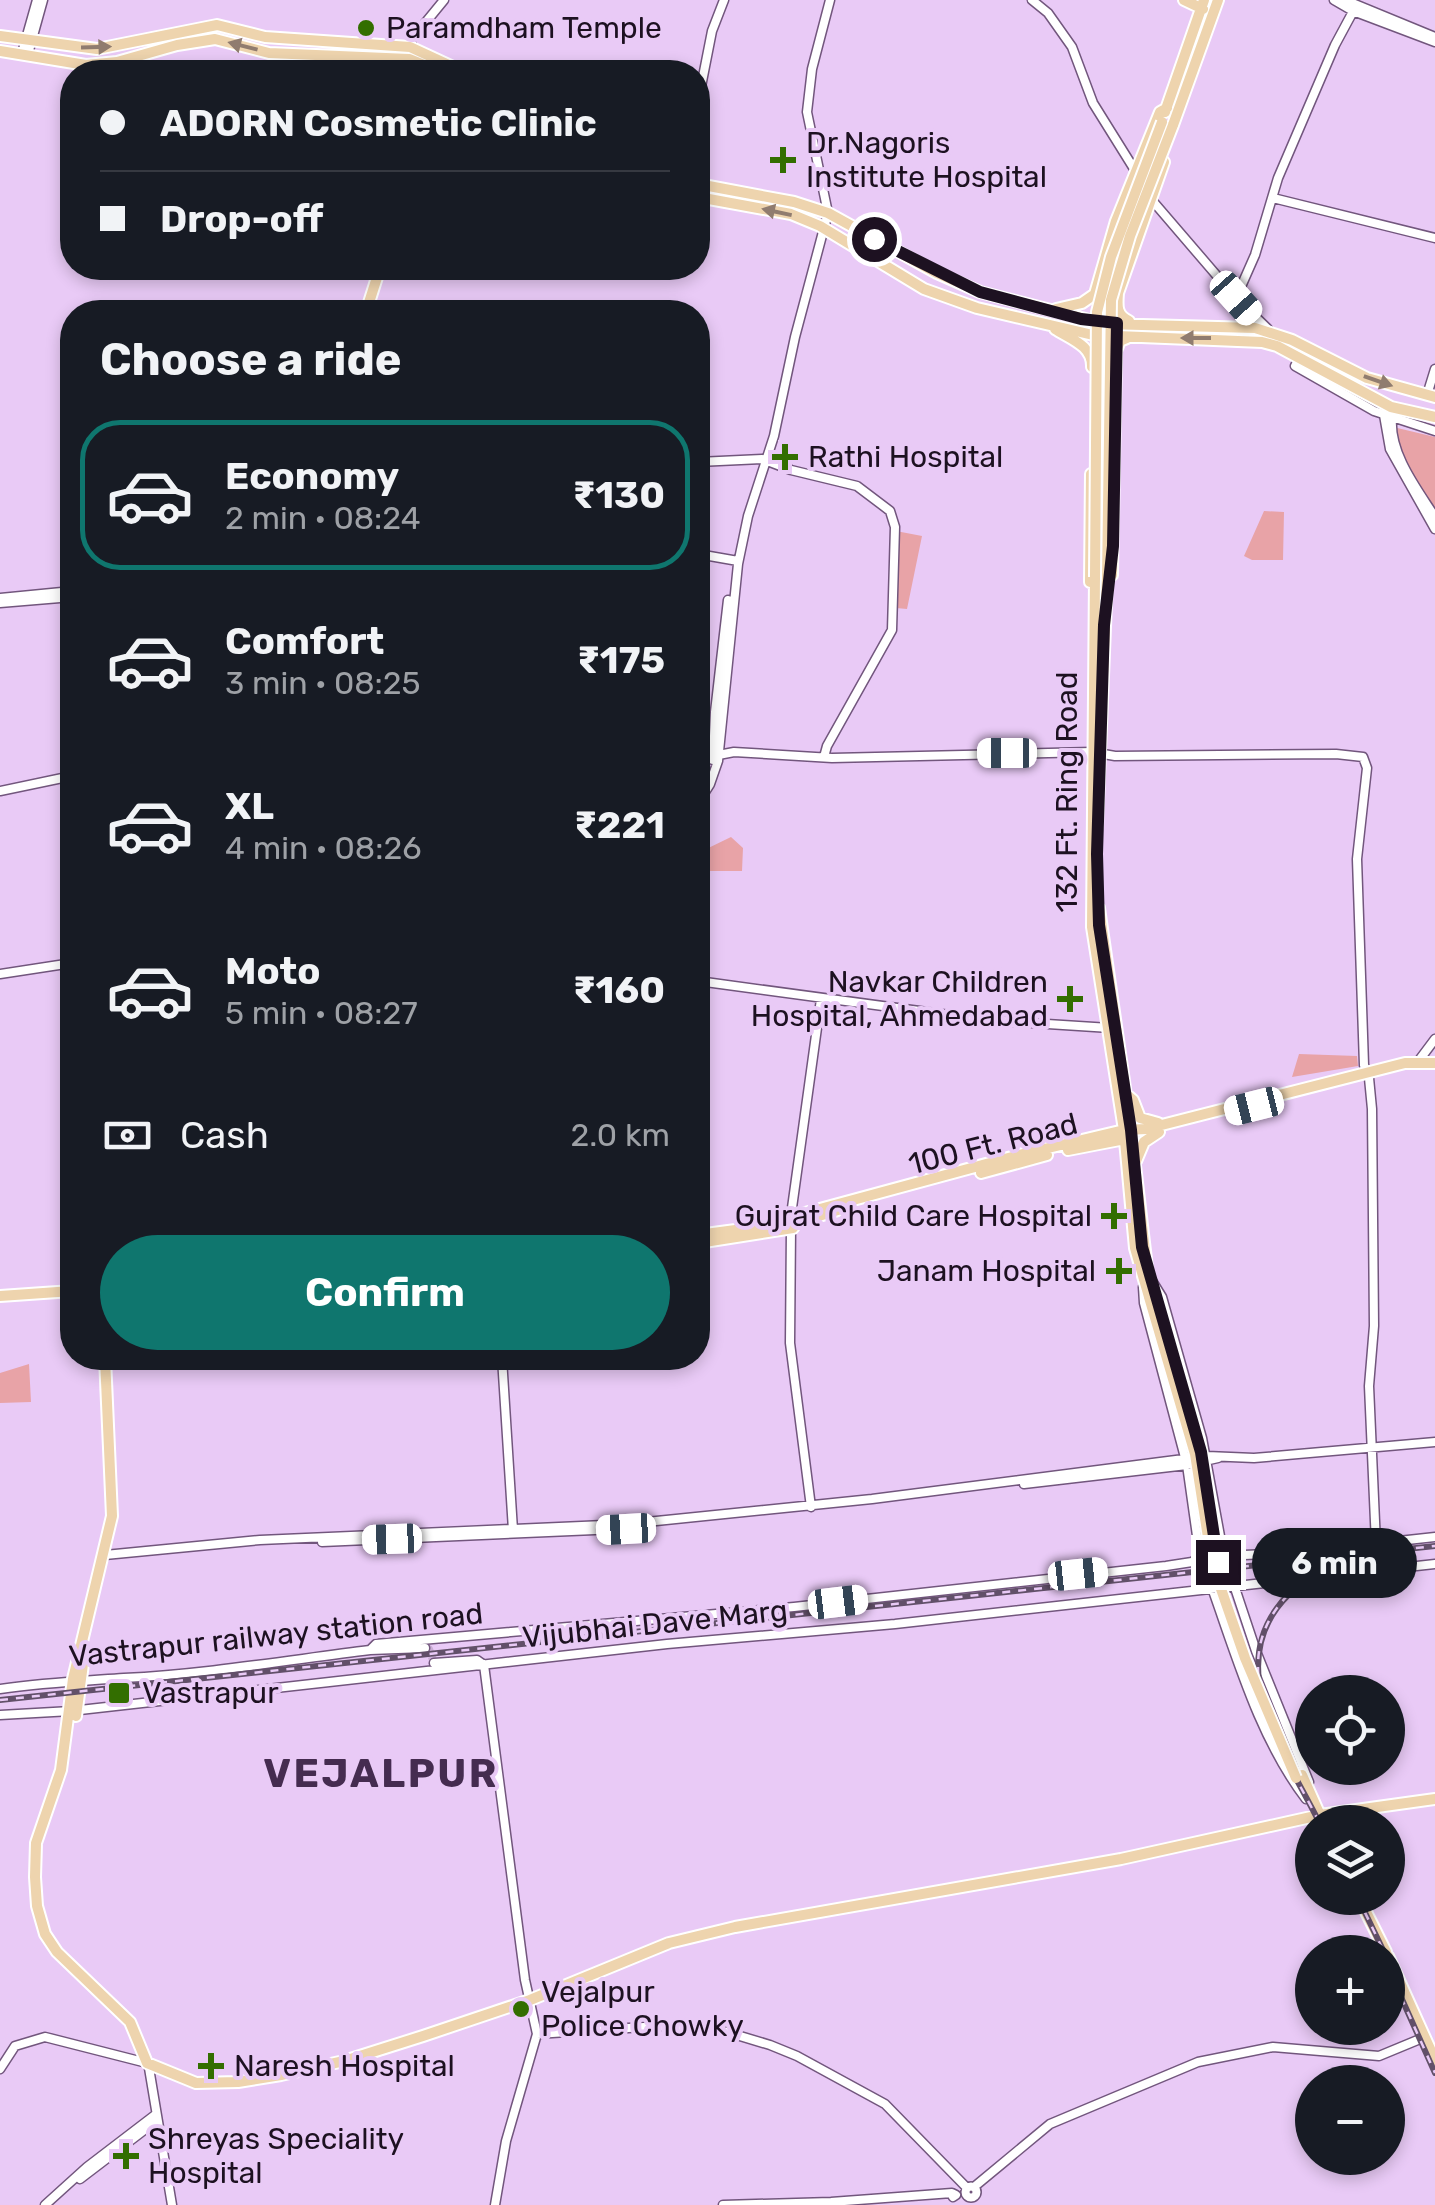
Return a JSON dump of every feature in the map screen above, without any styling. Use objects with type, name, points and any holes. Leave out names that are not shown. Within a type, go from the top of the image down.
[{"type":"main road","points":[[1184,0],[1208,4]]},
{"type":"main road","points":[[1099,604],[1089,576],[1095,294],[1116,221],[1208,4]]},
{"type":"main road","points":[[1099,604],[1111,300],[1208,4]]},
{"type":"main road","points":[[0,36],[97,49],[217,26],[265,36],[410,46],[439,60]]},
{"type":"main road","points":[[125,60],[214,39],[269,53],[411,60]]},
{"type":"main road","points":[[0,50],[60,60]]},
{"type":"main road","points":[[1099,604],[1111,582],[1116,307],[1134,243],[1176,128],[1166,108]]},
{"type":"main road","points":[[710,186],[825,212],[958,283],[1147,338]]},
{"type":"main road","points":[[710,199],[791,214],[823,227],[924,289],[977,308],[1093,335],[1148,324],[1241,326],[1271,332],[1349,370],[1431,396]]},
{"type":"main road","points":[[1040,308],[1067,308],[1082,304],[1095,294]]},
{"type":"main road","points":[[1116,307],[1122,318],[1148,324]]},
{"type":"main road","points":[[1047,324],[1088,350],[1092,357]]},
{"type":"main road","points":[[1116,351],[1126,338],[1244,338],[1278,346],[1415,420],[1435,417]]},
{"type":"main road","name":"132 Ft. Ring Road","points":[[1099,604],[1099,925],[1110,1028],[1128,1134],[1135,1248],[1201,1452],[1218,1562],[1251,1656],[1309,1798]]},
{"type":"main road","points":[[1160,1128],[1140,1118],[1134,1100],[1122,1096],[1112,1125],[1100,1139],[1131,1165],[1142,1145],[1160,1128],[1368,1073],[1435,1063]]},
{"type":"main road","name":"100 Ft. Road","points":[[710,1238],[756,1236],[791,1222],[1100,1139],[1160,1128]]},
{"type":"main road","points":[[0,1292],[60,1289]]},
{"type":"main road","points":[[107,1370],[112,1516],[108,1558],[77,1679],[75,1710],[55,1804],[39,1844],[40,1905],[48,1932],[59,1950],[132,2020],[149,2061],[175,2073],[200,2080],[254,2076],[344,2060],[529,1999],[669,1943],[734,1927],[1121,1859],[1295,1822]]},
{"type":"main road","points":[[1388,1805],[1435,1797]]},
{"type":"main road","points":[[1309,1798],[1312,1805]]},
{"type":"main road","points":[[1405,1998],[1435,2074]]},
{"type":"main road","points":[[1405,2006],[1435,2060]]},
{"type":"street","points":[[25,54],[40,0]]},
{"type":"street","points":[[410,46],[444,0]]},
{"type":"street","points":[[706,60],[724,0]]},
{"type":"street","points":[[710,784],[743,515],[764,460],[823,227],[825,212],[803,88],[828,0]]},
{"type":"street","points":[[1032,0],[1048,13],[1072,47],[1094,103],[1136,172]]},
{"type":"street","points":[[1334,0],[1435,40]]},
{"type":"street","points":[[1346,0],[1355,9]]},
{"type":"street","points":[[1236,298],[1334,45],[1355,9]]},
{"type":"street","points":[[1273,198],[1435,238]]},
{"type":"street","points":[[1151,199],[1236,298],[1271,332]]},
{"type":"street","points":[[1241,326],[1249,322],[1250,313]]},
{"type":"street","points":[[1299,358],[1296,366],[1388,417],[1415,420],[1435,431]]},
{"type":"street","points":[[1431,396],[1435,369]]},
{"type":"street","points":[[1388,417],[1395,444],[1435,517]]},
{"type":"street","points":[[1388,417],[1390,449],[1435,529]]},
{"type":"street","points":[[710,462],[764,460],[857,486],[890,512],[894,527],[892,630],[824,756]]},
{"type":"street","points":[[710,556],[736,561]]},
{"type":"street","points":[[0,600],[60,595]]},
{"type":"street","points":[[710,755],[752,749],[824,756],[1096,750],[1336,751],[1364,752],[1368,756],[1371,761],[1361,859],[1374,1260],[1369,1386],[1376,1544]]},
{"type":"street","points":[[0,791],[60,778]]},
{"type":"street","points":[[0,974],[60,966]]},
{"type":"street","points":[[710,983],[986,1020],[1110,1028]]},
{"type":"street","points":[[811,1508],[790,1343],[791,1222],[821,999]]},
{"type":"street","points":[[1414,1065],[1435,1039]]},
{"type":"street","points":[[1146,1277],[1162,1297],[1211,1458],[1224,1558]]},
{"type":"street","points":[[1146,1277],[1144,1302],[1186,1462],[1200,1557]]},
{"type":"street","points":[[503,1370],[513,1531]]},
{"type":"street","points":[[108,1558],[307,1540],[626,1529],[1211,1458],[1435,1442]]},
{"type":"street","name":"Vastrapur railway station road","points":[[0,1689],[370,1650],[376,1644],[794,1607],[1166,1566],[1200,1557],[1435,1538]]},
{"type":"street","name":"Vijubhai Dave Marg","points":[[0,1716],[1435,1564]]},
{"type":"street","points":[[1234,1585],[1256,1651],[1307,1771],[1309,1798]]},
{"type":"street","points":[[1212,1588],[1268,1734],[1290,1779],[1309,1798]]},
{"type":"street","points":[[370,1650],[425,1648]]},
{"type":"street","points":[[434,1663],[477,1660],[484,1665],[537,2034],[506,2141],[495,2205]]},
{"type":"street","points":[[537,2034],[659,2026],[720,2030],[770,2045],[886,2104],[983,2205]]},
{"type":"street","points":[[0,2069],[16,2046],[46,2037],[149,2061],[155,2118],[172,2205]]},
{"type":"street","points":[[843,2205],[967,2191],[1050,2124],[1198,2062],[1273,2047],[1379,2056],[1422,2039]]},
{"type":"street","points":[[48,2205],[155,2118]]},
{"type":"street","points":[[723,2205],[928,2196]]},
{"type":"shaded area","points":[[1389,426],[1435,437],[1435,523],[1397,458]]},
{"type":"shaded area","points":[[1264,511],[1284,512],[1283,560],[1252,560],[1244,556]]},
{"type":"shaded area","points":[[896,531],[922,536],[907,609],[896,608]]},
{"type":"shaded area","points":[[731,837],[743,848],[742,871],[710,871],[710,847]]},
{"type":"shaded area","points":[[1299,1054],[1357,1056],[1358,1066],[1292,1077]]},
{"type":"shaded area","points":[[29,1364],[31,1402],[0,1403],[0,1373]]},
{"type":"tunnel","points":[[425,1648],[434,1663]]},
{"type":"railway","points":[[0,1700],[1435,1546]]},
{"type":"railway","points":[[1310,1805],[1268,1717],[1258,1661],[1263,1634],[1283,1600],[1305,1581],[1341,1566]]},
{"type":"railway","points":[[1366,1915],[1376,1935]]},
{"type":"railway","points":[[1405,2006],[1435,2073]]},
{"type":"place","name":"Paramdham Temple","points":[[366,28]]},
{"type":"place","name":"Dr.Nagoris Institute Hospital","points":[[783,160]]},
{"type":"place","name":"Rathi Hospital","points":[[785,457]]},
{"type":"place","name":"Navkar Children Hospital, Ahmedabad","points":[[1070,999]]},
{"type":"place","name":"Gujrat Child Care Hospital","points":[[1114,1216]]},
{"type":"place","name":"Janam Hospital","points":[[1119,1271]]},
{"type":"place","name":"Vastrapur","points":[[119,1693]]},
{"type":"place","name":"Vejalpur Police Chowky","points":[[521,2009]]},
{"type":"place","name":"Naresh Hospital","points":[[211,2066]]},
{"type":"place","name":"Shreyas Speciality Hospital","points":[[126,2156]]},
{"type":"district","name":"VEJALPUR","points":[[381,1773]]},
{"type":"route","points":[[874,239],[980,292],[1081,319],[1117,323],[1113,546],[1111,582],[1104,606],[1097,854],[1099,925],[1131,1130],[1142,1247],[1201,1452],[1218,1562]]}]
